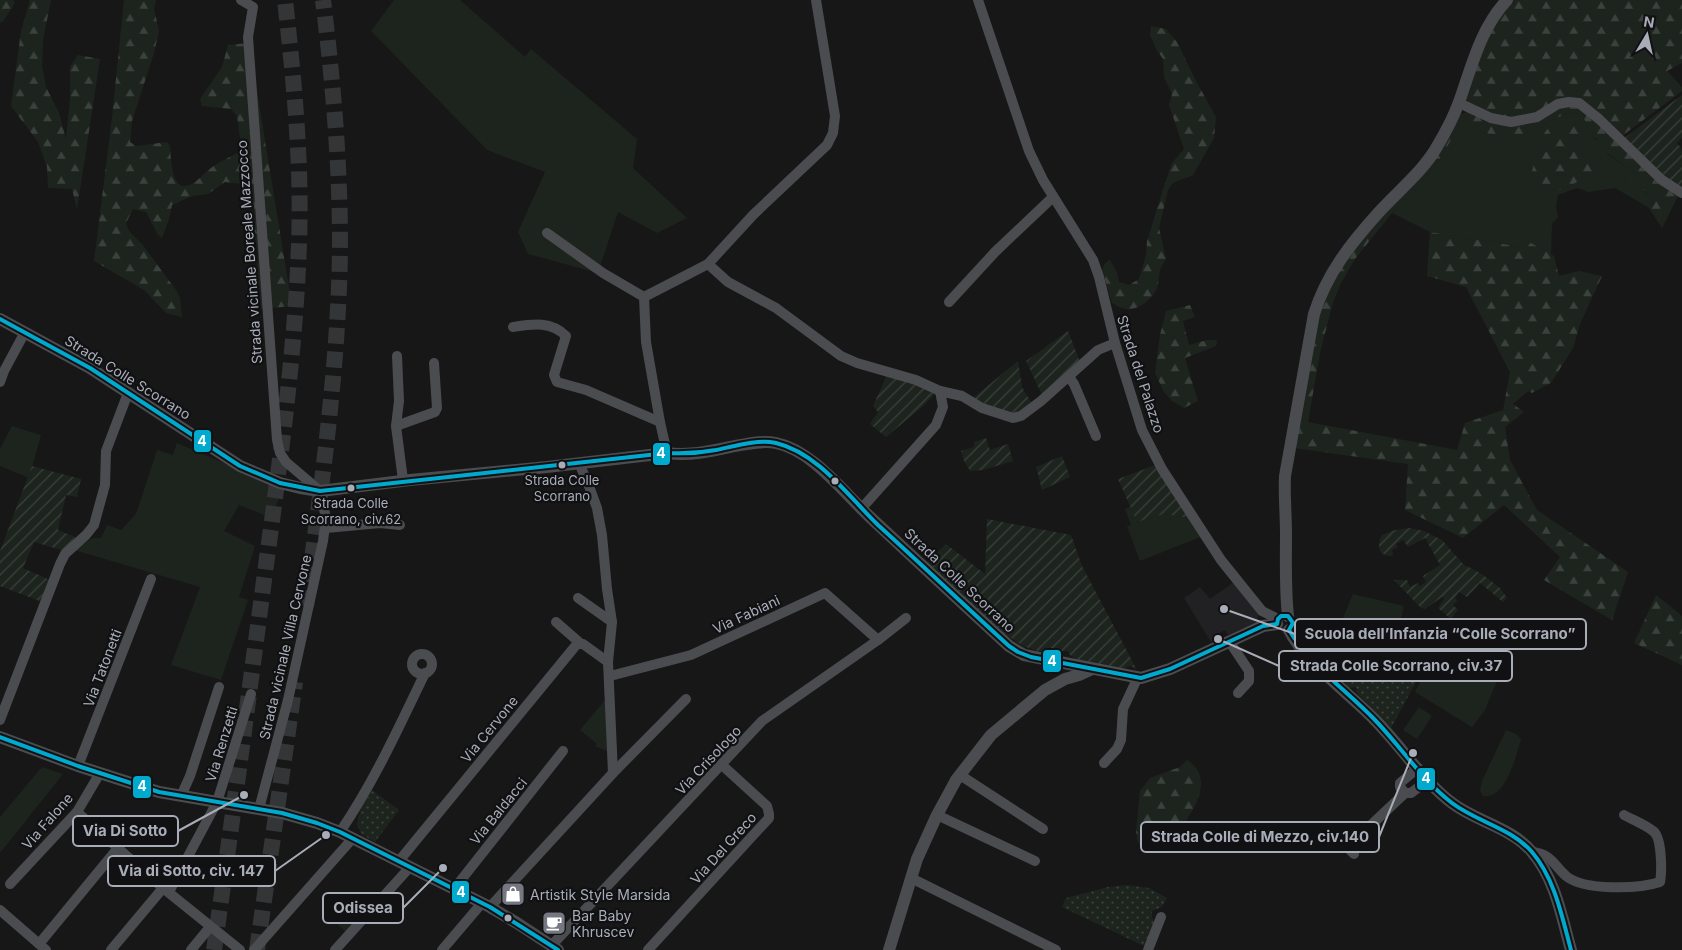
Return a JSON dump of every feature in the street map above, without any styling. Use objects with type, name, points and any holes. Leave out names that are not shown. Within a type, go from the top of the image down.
[{"type":"street","name":"Strada vicinale Boreale Mazzocco","points":[[241,0],[253,4],[248,37],[277,440],[280,453],[286,462],[320,491]]},
{"type":"street","points":[[644,296],[708,264],[753,215],[827,145],[833,133],[834,116],[816,0]]},
{"type":"street","name":"Strada del Palazzo","points":[[978,0],[1029,152],[1042,180],[1093,260],[1115,342],[1142,430],[1162,469],[1221,560],[1262,611],[1283,621]]},
{"type":"street","points":[[1507,0],[1490,21],[1484,33],[1459,103],[1447,130],[1424,166],[1347,250],[1336,265],[1319,297],[1314,314],[1285,476],[1286,602],[1283,621],[1304,651],[1375,720],[1444,796],[1460,809],[1519,839],[1533,852],[1544,868],[1554,892],[1571,950]]},
{"type":"street","points":[[1459,103],[1491,118],[1511,122],[1537,117],[1558,104],[1569,102],[1579,104],[1599,119],[1662,180],[1682,193]]},
{"type":"street","points":[[949,302],[995,252],[1054,197]]},
{"type":"street","points":[[547,233],[603,272],[644,296]]},
{"type":"street","points":[[708,264],[728,282],[776,308],[841,356],[857,363],[916,380],[940,391],[962,396],[982,408],[1017,418],[1041,401],[1098,350],[1115,342]]},
{"type":"street","points":[[644,296],[646,342],[667,453]]},
{"type":"street","name":"Strada Colle Scorrano","points":[[0,318],[90,368],[240,466],[280,483],[320,491],[403,480],[667,453],[682,455],[763,442],[784,445],[818,467],[861,509],[1018,652],[1031,657],[1138,679],[1170,669],[1263,626],[1283,621]]},
{"type":"street","points":[[513,327],[543,324],[559,329],[566,336],[554,375],[557,382],[586,390],[660,422]]},
{"type":"street","points":[[0,382],[4,370],[25,332]]},
{"type":"street","points":[[396,356],[399,401],[396,426],[403,480]]},
{"type":"street","points":[[396,426],[434,412],[437,408],[434,363]]},
{"type":"street","points":[[1069,377],[1074,384],[1096,436]]},
{"type":"street","points":[[861,509],[936,425],[943,407],[940,391]]},
{"type":"street","points":[[0,720],[60,564],[66,554],[94,525],[105,484],[106,451],[128,393]]},
{"type":"street","points":[[579,463],[590,486],[599,517],[612,622],[608,662],[614,773]]},
{"type":"street","name":"Strada vicinale Villa Cervone","points":[[259,809],[288,700],[326,528],[326,518],[320,491]]},
{"type":"street","points":[[326,528],[374,523],[400,525]]},
{"type":"street","name":"Via Tatonetti","points":[[78,766],[151,579]]},
{"type":"street","name":"Via Fabiani","points":[[610,676],[691,655],[825,593],[878,640]]},
{"type":"street","points":[[578,598],[612,622]]},
{"type":"street","name":"Via Crisologo","points":[[555,948],[762,721],[878,640],[906,618]]},
{"type":"street","points":[[556,622],[580,643],[608,662]]},
{"type":"street","points":[[1229,641],[1249,671],[1249,682],[1238,693]]},
{"type":"street","name":"Via Cervone","points":[[399,861],[577,644],[580,643]]},
{"type":"street","points":[[888,950],[917,859],[937,815],[960,774],[991,735],[1051,685],[1092,669]]},
{"type":"street","points":[[340,832],[353,813],[389,747],[425,673]]},
{"type":"street","points":[[1104,763],[1117,749],[1121,740],[1123,709],[1138,679]]},
{"type":"street","points":[[181,796],[190,776],[219,686]]},
{"type":"street","name":"Via Renzetti","points":[[111,950],[166,890],[217,802],[251,694]]},
{"type":"street","points":[[442,950],[686,699]]},
{"type":"street","points":[[0,737],[100,774],[159,792],[300,817],[340,832],[486,905],[555,948]]},
{"type":"street","name":"Via Baldacci","points":[[454,888],[563,751]]},
{"type":"street","name":"Via Del Greco","points":[[648,950],[768,818],[767,806],[722,765]]},
{"type":"street","points":[[1405,793],[1400,787],[1400,782],[1418,768]]},
{"type":"street","name":"Via Falone","points":[[10,884],[77,812],[100,774]]},
{"type":"street","points":[[960,774],[1043,829]]},
{"type":"street","points":[[1354,854],[1350,850],[1351,844],[1405,793],[1411,793],[1428,780]]},
{"type":"street","points":[[77,812],[166,890],[240,950]]},
{"type":"street","points":[[937,815],[1035,861]]},
{"type":"street","points":[[1533,852],[1546,855],[1576,882],[1620,888],[1660,882],[1662,872],[1658,836],[1653,831],[1624,815]]},
{"type":"street","points":[[254,950],[353,838]]},
{"type":"street","points":[[2,915],[43,947],[118,848]]},
{"type":"street","points":[[335,950],[410,867]]},
{"type":"street","points":[[911,878],[1056,950]]},
{"type":"street","points":[[1148,950],[1161,917]]},
{"type":"street","points":[[190,950],[210,927]]},
{"type":"shaded area","points":[[1234,582],[1259,613],[1256,623],[1228,635],[1225,630],[1216,635],[1218,639],[1211,642],[1184,598],[1200,587],[1210,599]]},
{"type":"green space","points":[[0,0],[13,0],[15,3],[2,23],[0,22]]},
{"type":"green space","points":[[30,0],[51,0],[43,40],[42,66],[46,87],[59,113],[66,139],[70,100],[70,67],[78,55],[100,59],[77,209],[72,189],[48,188],[47,167],[38,142],[11,106],[21,31]]},
{"type":"green space","points":[[124,0],[156,0],[154,9],[159,31],[154,53],[132,121],[130,142],[136,146],[167,142],[170,146],[175,179],[183,186],[192,184],[208,170],[239,152],[241,145],[237,116],[231,109],[202,106],[200,99],[222,67],[228,45],[249,43],[292,306],[261,309],[254,206],[249,189],[241,184],[225,182],[208,194],[192,196],[172,205],[162,238],[158,235],[146,212],[133,209],[126,223],[129,231],[142,244],[176,290],[180,298],[182,317],[166,313],[144,290],[94,261],[112,118]]},
{"type":"green space","points":[[394,0],[460,0],[525,57],[531,49],[637,139],[633,168],[687,218],[657,233],[618,212],[598,273],[528,254],[518,232],[545,172],[487,150],[371,31]]},
{"type":"green space","points":[[1511,0],[1682,0],[1682,63],[1667,71],[1682,87],[1682,91],[1618,139],[1678,196],[1662,228],[1649,208],[1653,199],[1630,179],[1632,170],[1607,153],[1609,147],[1601,145],[1597,139],[1592,137],[1582,114],[1569,113],[1549,121],[1535,134],[1523,140],[1497,137],[1478,130],[1463,118],[1442,156],[1420,185],[1392,213],[1355,259],[1341,283],[1333,302],[1320,353],[1308,422],[1457,450],[1465,423],[1503,410],[1510,372],[1466,287],[1427,276],[1430,232],[1521,247],[1531,243],[1554,256],[1559,276],[1579,271],[1602,276],[1580,324],[1573,348],[1551,383],[1532,393],[1528,391],[1513,404],[1524,412],[1505,427],[1510,460],[1537,510],[1628,572],[1612,620],[1544,580],[1560,557],[1504,505],[1463,538],[1405,510],[1408,464],[1294,448],[1319,311],[1339,268],[1460,115],[1469,111],[1459,103],[1486,35]]},
{"type":"green space","points":[[1151,26],[1166,29],[1177,42],[1216,117],[1214,138],[1193,175],[1173,183],[1168,190],[1159,228],[1166,259],[1160,269],[1156,290],[1146,302],[1136,308],[1126,309],[1112,303],[1102,270],[1105,263],[1110,260],[1117,273],[1119,282],[1129,285],[1139,279],[1146,255],[1147,241],[1166,180],[1172,163],[1184,149],[1169,105],[1172,94],[1164,77],[1163,59],[1150,35]]},
{"type":"green space","points":[[1682,95],[1682,138],[1677,143],[1682,152],[1682,187],[1679,188],[1623,139]]},
{"type":"green space","points":[[1569,113],[1582,114],[1592,137],[1609,147],[1607,154],[1632,170],[1638,184],[1653,199],[1649,208],[1615,188],[1588,192],[1577,188],[1558,195],[1556,207],[1558,217],[1552,224],[1551,255],[1531,243],[1521,247],[1430,232],[1392,213],[1420,185],[1442,156],[1463,117],[1478,130],[1497,137],[1535,134],[1549,121]],"holes":[[[1585,135],[1582,145],[1531,178],[1537,149]]]},
{"type":"green space","points":[[1576,118],[1585,135],[1582,145],[1591,153],[1600,175],[1585,175],[1570,186],[1552,191],[1530,178],[1537,149],[1547,129],[1553,125]]},
{"type":"green space","points":[[1190,305],[1195,317],[1183,321],[1189,345],[1207,340],[1217,340],[1216,346],[1185,358],[1198,401],[1184,408],[1172,401],[1164,392],[1155,373],[1160,335],[1166,311]]},
{"type":"green space","points":[[1068,331],[1080,362],[1042,395],[1026,361]]},
{"type":"green space","points":[[1018,361],[1022,387],[1032,404],[1018,412],[1009,413],[993,408],[973,398]]},
{"type":"green space","points":[[887,375],[909,381],[936,393],[886,437],[870,424],[878,412],[873,406]]},
{"type":"green space","points":[[12,426],[41,435],[29,478],[0,466],[0,449]]},
{"type":"green space","points":[[986,438],[990,450],[1008,444],[1013,461],[983,470],[970,471],[961,451],[974,447],[974,442]]},
{"type":"green space","points":[[177,443],[282,488],[272,518],[239,505],[224,531],[255,546],[239,597],[248,600],[221,680],[171,665],[200,587],[74,550],[93,538],[101,538],[107,525],[121,530],[136,514],[157,450],[173,455]]},
{"type":"green space","points":[[1062,456],[1070,477],[1042,490],[1036,467]]},
{"type":"green space","points":[[1158,464],[1191,517],[1164,514],[1137,522],[1118,479]]},
{"type":"green space","points":[[32,466],[81,479],[77,497],[66,495],[58,530],[75,537],[65,551],[34,542],[23,568],[50,580],[42,602],[0,586],[0,551]]},
{"type":"green space","points":[[1131,507],[1137,522],[1164,514],[1191,517],[1203,536],[1140,561],[1127,526],[1131,525],[1125,509]]},
{"type":"green space","points":[[987,519],[1071,535],[1082,566],[1137,670],[1131,666],[1126,667],[1126,669],[1078,660],[1067,651],[1062,651],[1055,655],[1023,646],[1002,632],[925,564],[946,544],[985,574]]},
{"type":"green space","points":[[1410,528],[1424,531],[1442,540],[1464,565],[1486,577],[1501,589],[1507,598],[1503,602],[1480,583],[1467,597],[1459,592],[1455,598],[1457,601],[1453,605],[1458,610],[1451,619],[1438,608],[1444,599],[1442,597],[1425,609],[1421,608],[1394,580],[1407,580],[1410,587],[1418,583],[1420,586],[1426,582],[1423,576],[1440,565],[1425,538],[1408,547],[1403,540],[1396,544],[1398,547],[1392,550],[1393,556],[1385,555],[1379,547],[1382,535],[1395,530]]},
{"type":"green space","points":[[1353,594],[1404,606],[1398,631],[1343,618]]},
{"type":"green space","points":[[1656,595],[1682,616],[1682,665],[1634,643]]},
{"type":"green space","points":[[1342,620],[1424,640],[1436,645],[1391,728],[1356,692],[1357,688],[1349,688],[1323,663]]},
{"type":"green space","points":[[1440,644],[1458,653],[1485,657],[1509,651],[1485,710],[1472,727],[1415,692]]},
{"type":"green space","points":[[606,699],[607,751],[595,746],[597,744],[580,730]]},
{"type":"green space","points":[[1419,707],[1432,716],[1417,739],[1403,730]]},
{"type":"green space","points":[[1506,730],[1516,734],[1521,739],[1513,766],[1504,784],[1498,791],[1491,795],[1483,796],[1480,790],[1482,781]]},
{"type":"green space","points":[[1187,760],[1196,767],[1200,776],[1201,785],[1195,805],[1184,824],[1167,845],[1157,850],[1143,850],[1137,840],[1136,831],[1140,791],[1150,778],[1180,767]]},
{"type":"green space","points":[[42,767],[63,774],[0,853],[0,817]]},
{"type":"green space","points":[[372,790],[399,810],[375,842],[361,834],[357,824],[360,811]]},
{"type":"green space","points":[[1127,885],[1149,888],[1167,898],[1162,907],[1152,911],[1155,926],[1146,947],[1062,907],[1066,898],[1108,887]]},
{"type":"green space","points":[[346,895],[365,911],[347,933],[328,916]]},
{"type":"tunnel","points":[[214,950],[280,460],[294,331],[300,214],[294,91],[285,0]]},
{"type":"tunnel","points":[[306,606],[333,381],[339,290],[340,214],[337,153],[333,91],[323,0]]},
{"type":"tunnel","points":[[257,950],[295,682]]},
{"type":"transit line","name":"4","points":[[0,319],[90,368],[240,466],[280,483],[320,491],[667,453],[704,452],[754,442],[776,443],[791,448],[819,466],[878,525],[1009,646],[1031,657],[1141,678],[1170,669],[1263,626],[1277,624],[1281,616],[1288,616],[1293,623],[1289,630],[1308,655],[1385,730],[1421,774],[1441,794],[1462,810],[1514,837],[1532,852],[1547,874],[1552,886],[1571,950]]},
{"type":"transit line","name":"4","points":[[0,737],[78,766],[159,792],[282,813],[317,823],[340,832],[490,907],[558,950]]},
{"type":"place","name":"Strada Colle Scorrano","points":[[562,465]]},
{"type":"place","name":"Strada Colle Scorrano, civ.62","points":[[351,488]]},
{"type":"place","name":"Scuola dell’Infanzia “Colle Scorrano”","points":[[1224,609]]},
{"type":"place","name":"Strada Colle Scorrano, civ.37","points":[[1218,639]]},
{"type":"place","name":"Strada Colle di Mezzo, civ.140","points":[[1413,753]]},
{"type":"place","name":"Via Di Sotto","points":[[244,795]]},
{"type":"place","name":"Via di Sotto, civ. 147","points":[[326,835]]},
{"type":"place","name":"Odissea","points":[[443,868]]},
{"type":"place","name":"Artistik Style Marsida","points":[[513,894]]},
{"type":"place","name":"Bar Baby Khruscev","points":[[554,923]]}]
